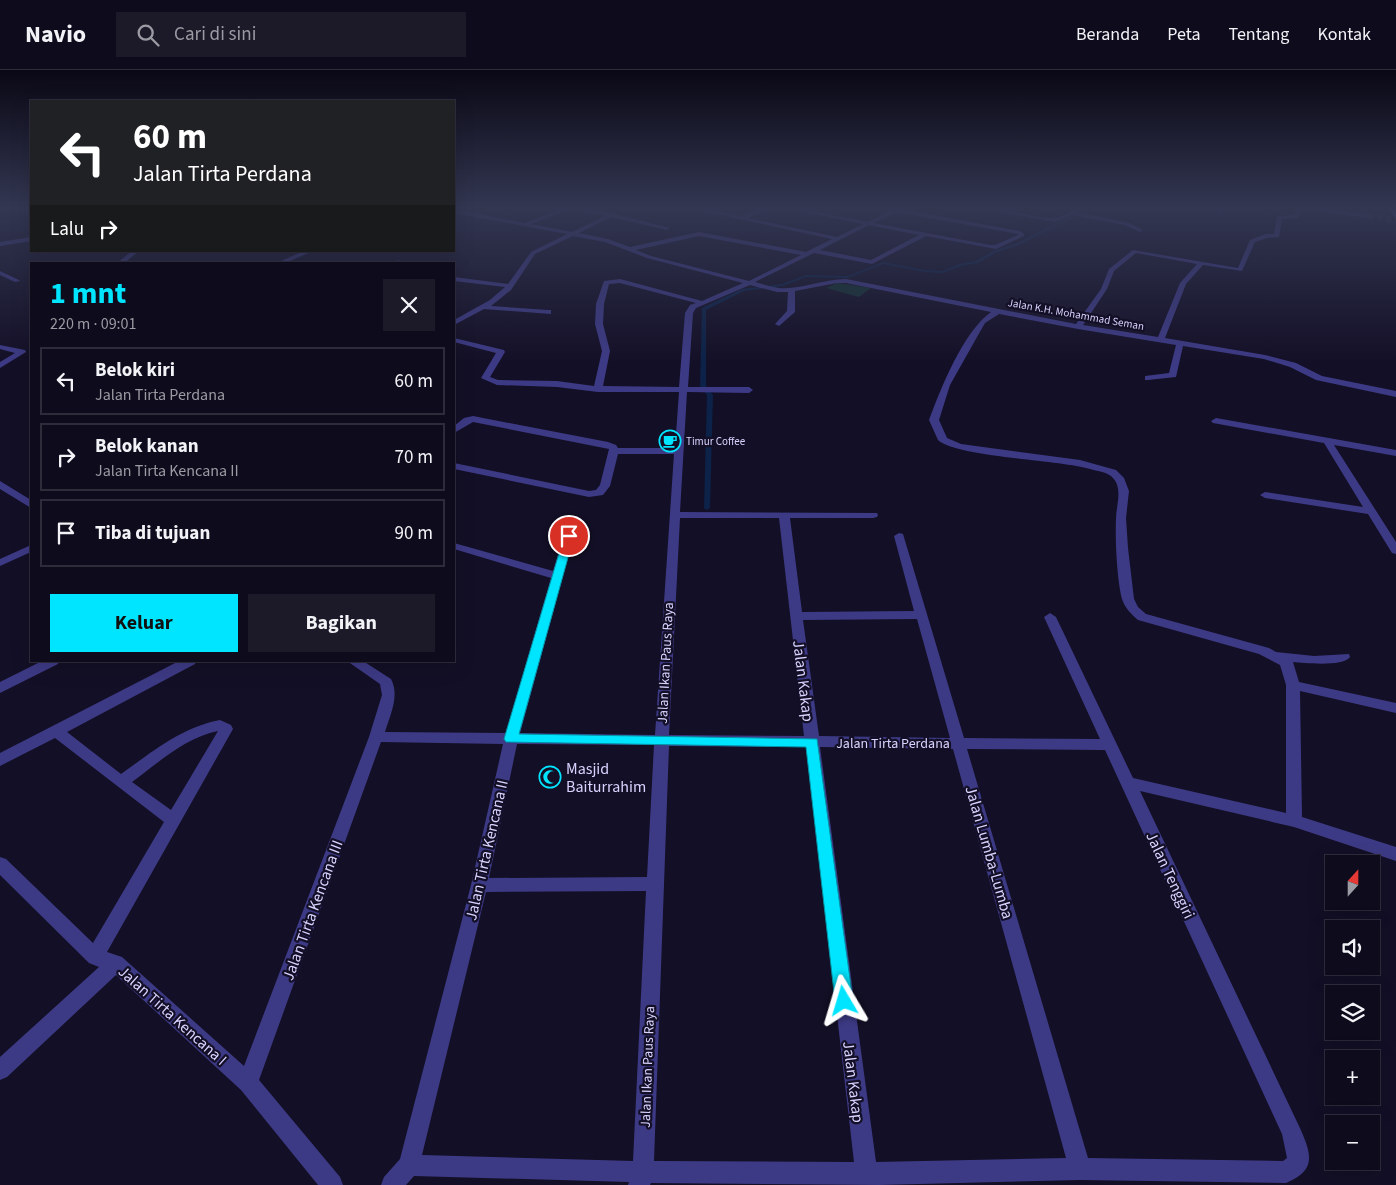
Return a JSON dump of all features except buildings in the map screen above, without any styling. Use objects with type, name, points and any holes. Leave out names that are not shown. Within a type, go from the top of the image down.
[{"type":"street","points":[[455,322],[503,294],[518,277],[522,263],[526,259]]},
{"type":"street","name":"Jalan K.H. Mohammad Seman","points":[[657,259],[765,287],[792,290],[834,281],[846,281],[1078,327],[1277,360],[1319,378],[1396,394]]},
{"type":"street","name":"Jalan Ikan Paus Raya","points":[[641,1178],[661,741],[674,515],[678,451],[689,390],[688,313],[693,307],[798,259]]},
{"type":"street","points":[[843,259],[875,262],[880,259]]},
{"type":"street","points":[[1078,327],[1104,289],[1111,270],[1125,259]]},
{"type":"street","points":[[1176,259],[1240,270],[1245,259]]},
{"type":"street","points":[[1160,341],[1183,283],[1201,264]]},
{"type":"street","points":[[0,273],[17,281]]},
{"type":"street","points":[[455,279],[510,286]]},
{"type":"street","points":[[598,389],[606,351],[599,324],[600,304],[606,282],[620,281],[703,303]]},
{"type":"street","points":[[779,324],[792,312],[792,290]]},
{"type":"street","points":[[481,307],[548,312]]},
{"type":"street","points":[[998,311],[982,322],[946,385],[934,420],[942,440],[959,447],[1080,463],[1113,472],[1123,484],[1122,548],[1128,599],[1133,609],[1142,617],[1232,641],[1277,656],[1314,660],[1344,657]]},
{"type":"street","points":[[455,340],[501,352],[485,378],[488,380],[557,384],[598,389],[749,390]]},
{"type":"street","points":[[1148,378],[1173,375],[1180,344]]},
{"type":"street","points":[[0,366],[30,346]]},
{"type":"street","points":[[0,347],[22,352]]},
{"type":"street","points":[[455,429],[467,420],[473,419],[608,445],[614,451]]},
{"type":"street","points":[[1216,421],[1396,454]]},
{"type":"street","points":[[1327,441],[1394,547]]},
{"type":"street","points":[[614,451],[678,451]]},
{"type":"street","points":[[455,466],[589,494],[599,493],[605,486],[614,451]]},
{"type":"street","points":[[1334,452],[1396,454]]},
{"type":"street","points":[[0,484],[30,504]]},
{"type":"street","points":[[1266,495],[1373,512]]},
{"type":"street","points":[[674,515],[873,515]]},
{"type":"street","name":"Jalan Kakap","points":[[784,516],[867,1179]]},
{"type":"street","name":"Jalan Tirta Kencana II","points":[[409,1165],[478,885],[511,739],[569,536]]},
{"type":"street","name":"Jalan Lumba-Lumba","points":[[899,536],[1080,1169]]},
{"type":"street","points":[[455,546],[558,576]]},
{"type":"street","points":[[1,562],[30,549]]},
{"type":"street","points":[[796,616],[922,615]]},
{"type":"street","name":"Jalan Tenggiri","points":[[1050,617],[1292,1133],[1299,1163],[1286,1172],[1080,1169]]},
{"type":"street","points":[[1277,656],[1286,662],[1293,685],[1294,821]]},
{"type":"street","points":[[0,688],[51,662]]},
{"type":"street","points":[[0,760],[188,662]]},
{"type":"street","name":"Jalan Tirta Kencana III","points":[[248,1083],[390,695],[386,682],[355,662]]},
{"type":"street","points":[[1293,685],[1396,708]]},
{"type":"street","points":[[95,957],[226,729],[220,725],[214,725],[194,732],[121,782]]},
{"type":"street","points":[[56,731],[174,821]]},
{"type":"street","name":"Jalan Tirta Perdana","points":[[376,737],[1111,745]]},
{"type":"street","points":[[1128,784],[1294,821],[1396,854]]},
{"type":"street","name":"Jalan Tirta Kencana I","points":[[0,864],[95,957],[116,963],[248,1083],[332,1185]]},
{"type":"street","points":[[478,885],[654,884]]},
{"type":"street","points":[[0,1070],[116,963]]},
{"type":"street","points":[[392,1185],[409,1165],[641,1178],[867,1179],[1080,1169]]},
{"type":"green space","points":[[837,283],[871,288],[859,297],[826,288]]},
{"type":"waterway","points":[[707,508],[710,395],[703,386],[704,309],[743,290],[783,285],[806,276],[848,277],[883,263],[925,271],[942,272],[982,259]]},
{"type":"place","name":"Timur Coffee","points":[[670,441]]},
{"type":"place","name":"Masjid Baiturrahim","points":[[550,777]]},
{"type":"route","points":[[569,536],[511,739],[812,743],[844,1001]]}]
